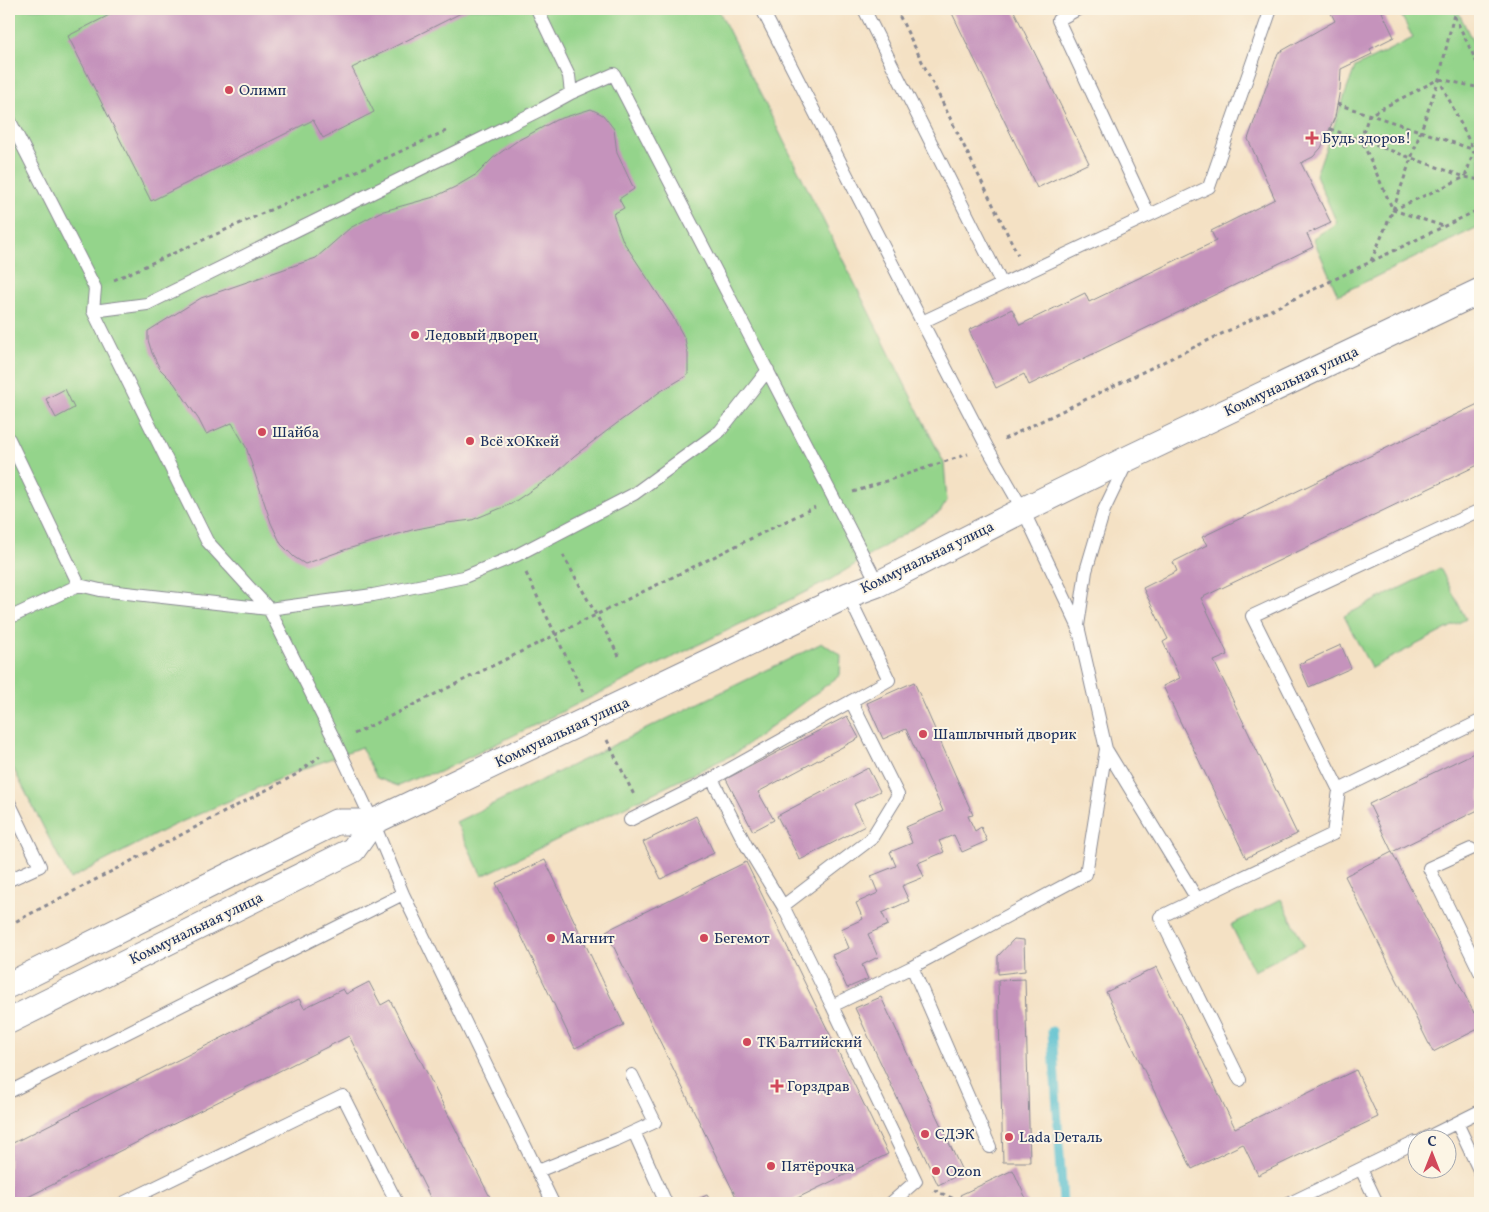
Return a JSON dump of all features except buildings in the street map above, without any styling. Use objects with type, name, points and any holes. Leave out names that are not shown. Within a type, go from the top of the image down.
[{"type":"street","name":"Коммунальная улица","points":[[9,985],[336,822],[373,822],[848,595],[878,584],[1129,458],[1480,291]]},
{"type":"street","name":"Коммунальная улица","points":[[9,1021],[353,850],[373,822]]},
{"type":"lane","points":[[537,9],[569,76],[571,94]]},
{"type":"lane","points":[[762,9],[987,447],[1023,510],[1078,626],[1106,749],[1198,899]]},
{"type":"lane","points":[[864,9],[1002,284]]},
{"type":"lane","points":[[1078,9],[1058,20],[1149,215]]},
{"type":"lane","points":[[922,322],[1209,187],[1271,9]]},
{"type":"lane","points":[[93,311],[147,304],[614,74],[878,584]]},
{"type":"lane","points":[[9,119],[95,288],[93,311],[207,541],[269,609],[336,743],[373,822],[403,894],[553,1203]]},
{"type":"lane","points":[[9,618],[79,585],[100,590],[269,609],[373,595],[464,577],[518,555],[634,494],[720,431],[768,370]]},
{"type":"lane","points":[[9,438],[79,585]]},
{"type":"lane","points":[[1078,626],[1086,571],[1104,510],[1129,458]]},
{"type":"lane","points":[[1240,1080],[1160,917],[1332,834],[1339,790],[1252,616],[1480,510]]},
{"type":"lane","points":[[630,820],[712,779],[889,680],[848,595]]},
{"type":"lane","points":[[783,906],[872,839],[898,795],[851,702]]},
{"type":"lane","points":[[1339,790],[1480,721]]},
{"type":"lane","points":[[832,1006],[912,967],[1086,874],[1106,749]]},
{"type":"lane","points":[[712,779],[746,845],[783,906],[916,1181],[891,1203]]},
{"type":"lane","points":[[9,802],[40,866],[9,880]]},
{"type":"lane","points":[[1471,848],[1429,868],[1480,972]]},
{"type":"lane","points":[[9,1092],[403,894]]},
{"type":"lane","points":[[912,967],[990,1147]]},
{"type":"lane","points":[[538,1171],[655,1122],[632,1075]]},
{"type":"lane","points":[[124,1203],[343,1096],[397,1203]]},
{"type":"lane","points":[[1443,1130],[1480,1111]]},
{"type":"lane","points":[[1457,1123],[1480,1172]]},
{"type":"lane","points":[[634,1132],[666,1203]]},
{"type":"lane","points":[[1290,1203],[1406,1147]]},
{"type":"lane","points":[[1361,1169],[1377,1203]]},
{"type":"path","points":[[896,9],[1027,274]]},
{"type":"path","points":[[1451,9],[1480,69]]},
{"type":"path","points":[[1370,261],[1393,210],[1440,79],[1454,14]]},
{"type":"path","points":[[1393,210],[1465,177],[1474,151],[1440,79]]},
{"type":"path","points":[[1444,226],[1393,210],[1361,139],[1369,115],[1440,79],[1480,88]]},
{"type":"path","points":[[1337,104],[1480,152]]},
{"type":"path","points":[[95,288],[450,129]]},
{"type":"path","points":[[1330,129],[1465,177],[1480,180]]},
{"type":"path","points":[[9,925],[297,774],[336,743],[596,614],[834,498],[903,477],[987,447],[1480,208]]},
{"type":"path","points":[[553,537],[619,656]]},
{"type":"path","points":[[518,555],[643,814]]},
{"type":"green space","points":[[9,9],[718,9],[944,463],[947,501],[940,512],[828,581],[437,773],[423,775],[398,786],[377,778],[361,747],[288,775],[172,826],[70,879],[9,760]]},
{"type":"green space","points":[[1398,9],[1457,9],[1480,57],[1480,226],[1338,295],[1313,238],[1337,223],[1316,175],[1355,67],[1413,38]]},
{"type":"green space","points":[[1440,568],[1466,619],[1371,668],[1344,616]]},
{"type":"green space","points":[[822,643],[841,655],[840,675],[736,753],[482,876],[456,822]]},
{"type":"green space","points":[[1281,899],[1304,945],[1254,971],[1231,925]]},
{"type":"waterway","points":[[1052,1031],[1063,1203]]},
{"type":"place","name":"Олимп","points":[[229,90]]},
{"type":"place","name":"Будь здоров!","points":[[1312,138]]},
{"type":"place","name":"Ледовый дворец","points":[[415,335]]},
{"type":"place","name":"Шайба","points":[[262,432]]},
{"type":"place","name":"Всё хОКкей","points":[[470,441]]},
{"type":"place","name":"Шашлычный дворик","points":[[923,734]]},
{"type":"place","name":"Магнит","points":[[551,938]]},
{"type":"place","name":"Бегемот","points":[[704,938]]},
{"type":"place","name":"ТК Балтийский","points":[[747,1042]]},
{"type":"place","name":"Горздрав","points":[[777,1086]]},
{"type":"place","name":"СДЭК","points":[[925,1134]]},
{"type":"place","name":"Lada Dеталь","points":[[1009,1137]]},
{"type":"place","name":"Пятёрочка","points":[[771,1166]]},
{"type":"place","name":"Ozon","points":[[936,1171]]}]
